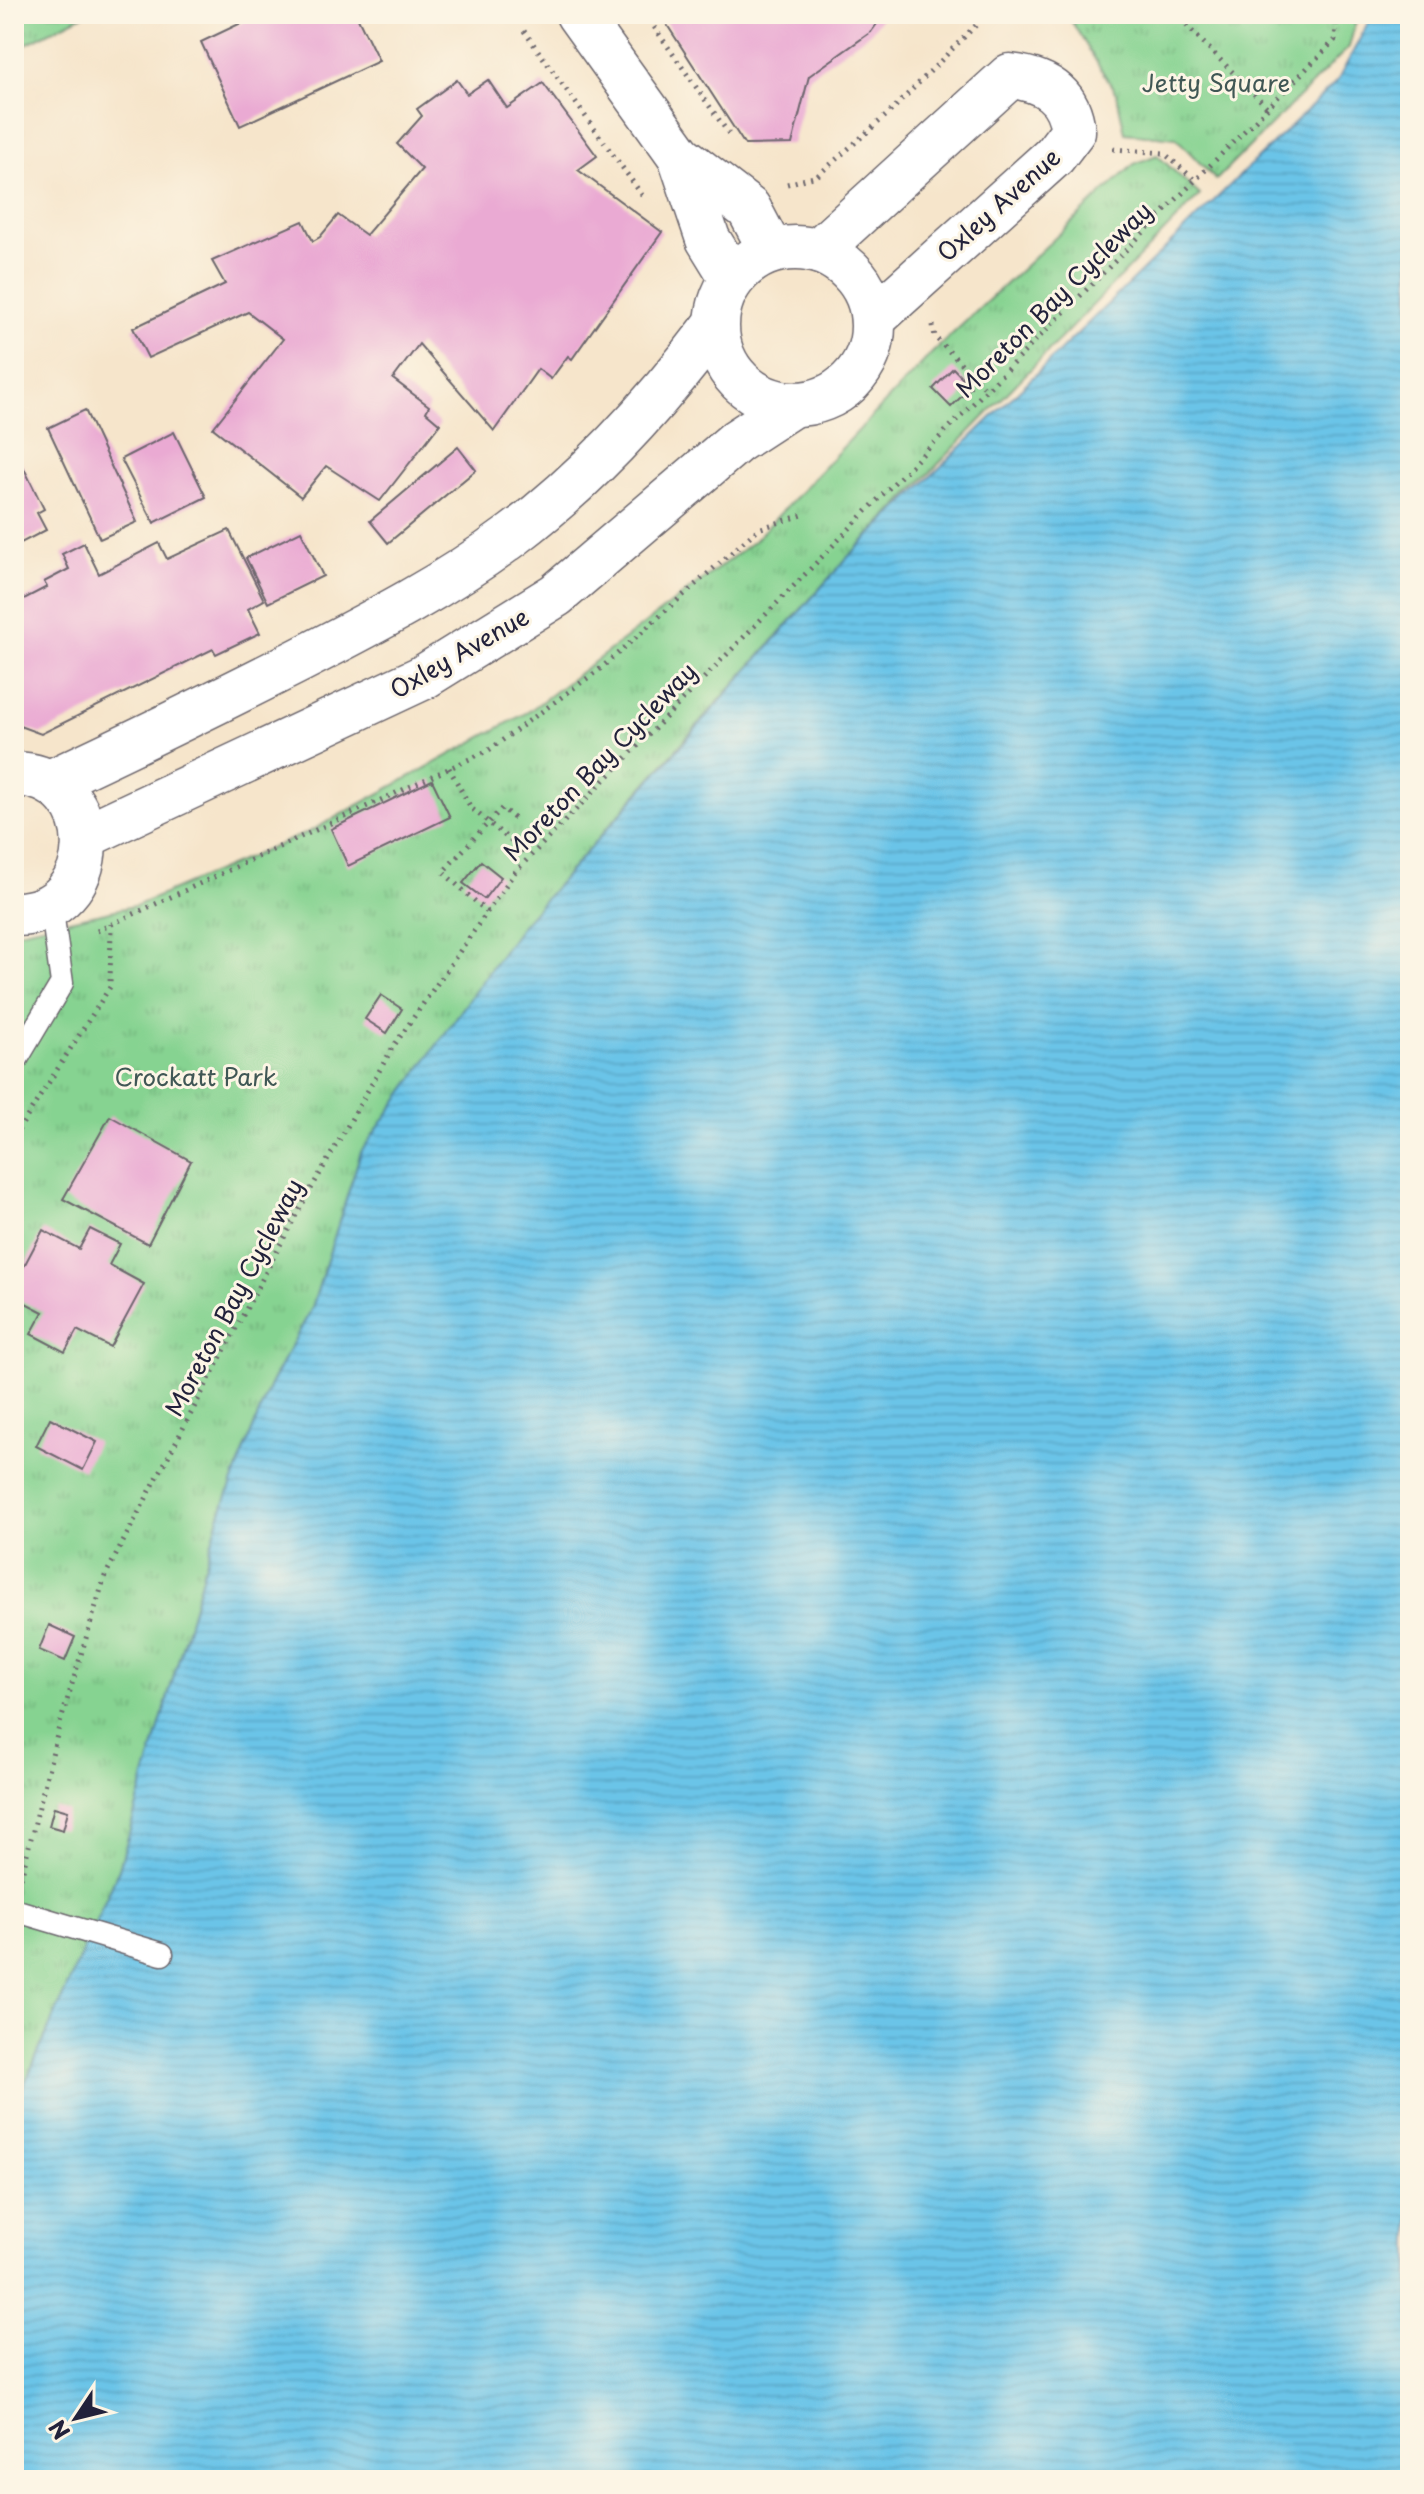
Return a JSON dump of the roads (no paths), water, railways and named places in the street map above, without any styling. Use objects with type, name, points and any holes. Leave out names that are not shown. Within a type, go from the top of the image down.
[{"type":"street","points":[[578,14],[680,156],[749,209],[771,251]]},
{"type":"street","name":"Oxley Avenue","points":[[818,251],[1010,76],[1038,79],[1058,94],[1072,122],[1073,131],[1054,156],[873,319]]},
{"type":"street","points":[[680,156],[708,239],[732,278]]},
{"type":"street","points":[[32,778],[151,736],[448,581],[516,533],[613,448],[672,383],[714,327],[722,297],[732,278],[749,262],[771,251],[794,247],[818,251],[839,261],[856,277],[868,297],[873,319],[871,347],[860,371],[840,391],[792,405],[767,399],[744,385],[727,365],[714,327]]},
{"type":"street","name":"Oxley Avenue","points":[[85,836],[422,678],[556,595],[737,441],[792,405]]},
{"type":"street","points":[[32,778],[67,796],[79,815],[85,836],[84,856],[78,875],[67,891],[33,909]]},
{"type":"lane","points":[[14,1064],[62,983],[33,909]]},
{"type":"lane","points":[[16,1900],[162,1954]]},
{"type":"water","points":[[1373,14],[1410,14],[1410,2480],[14,2480],[14,2108],[119,1869],[219,1517],[270,1385],[312,1308],[361,1152],[522,925],[848,557],[1338,80]]},
{"type":"park label","name":"Jetty Square","points":[[1216,82]]},
{"type":"park label","name":"Crockatt Park","points":[[196,1076]]}]
